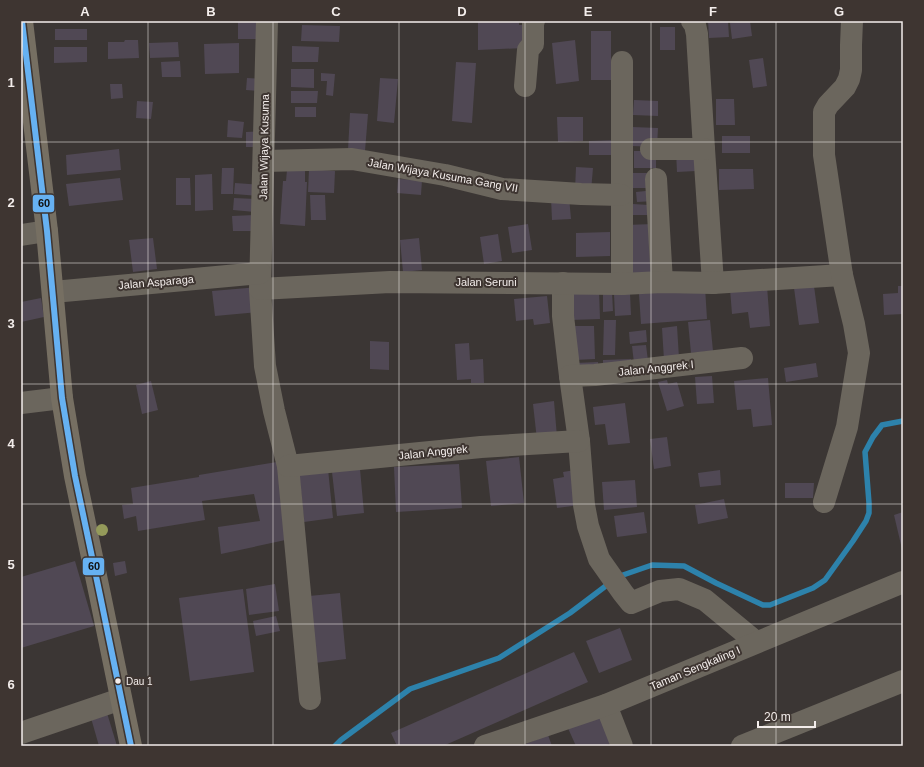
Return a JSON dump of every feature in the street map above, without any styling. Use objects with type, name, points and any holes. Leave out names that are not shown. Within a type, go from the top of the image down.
[{"type":"main road","points":[[22,29],[47,231],[62,398],[75,476],[131,746]]},
{"type":"street","name":"Jalan Wijaya Kusuma","points":[[267,21],[260,281],[265,366],[274,412],[288,466],[310,699]]},
{"type":"street","points":[[525,86],[528,50],[533,44],[534,21]]},
{"type":"street","points":[[692,21],[698,34],[713,283]]},
{"type":"street","points":[[824,502],[847,427],[859,353],[854,324],[842,275],[824,155],[824,112],[828,105],[845,87],[851,70],[852,21]]},
{"type":"street","points":[[622,62],[622,284]]},
{"type":"street","points":[[651,149],[704,149]]},
{"type":"street","name":"Jalan Wijaya Kusuma Gang VII","points":[[264,162],[352,159],[445,175],[502,188],[581,194],[621,194]]},
{"type":"street","points":[[656,179],[662,282]]},
{"type":"street","points":[[21,235],[47,231]]},
{"type":"street","name":"Jalan Seruni","points":[[260,281],[622,284],[662,282],[713,283],[842,275]]},
{"type":"street","name":"Jalan Asparaga","points":[[53,292],[260,281]]},
{"type":"street","points":[[563,283],[563,316],[579,441],[584,505],[588,526],[599,559],[631,603],[660,591],[679,589],[705,600],[756,642]]},
{"type":"street","name":"Jalan Anggrek I","points":[[570,376],[595,375],[742,358]]},
{"type":"street","points":[[21,403],[62,398]]},
{"type":"street","name":"Jalan Anggrek","points":[[288,466],[481,447],[579,441]]},
{"type":"street","name":"Taman Sengkaling I","points":[[485,746],[606,704],[903,582]]},
{"type":"street","points":[[742,746],[903,681]]},
{"type":"street","points":[[21,733],[121,699]]},
{"type":"street","points":[[606,704],[622,746]]},
{"type":"building","points":[[238,21],[261,21],[261,39],[238,39]]},
{"type":"building","points":[[478,21],[519,21],[519,25],[529,25],[524,48],[478,50]]},
{"type":"building","points":[[708,21],[728,21],[729,37],[709,38]]},
{"type":"building","points":[[750,21],[752,36],[732,39],[730,23]]},
{"type":"building","points":[[302,25],[340,26],[339,42],[301,41]]},
{"type":"building","points":[[660,27],[675,27],[675,50],[660,50]]},
{"type":"building","points":[[55,29],[87,29],[87,40],[55,40]]},
{"type":"building","points":[[591,31],[611,31],[611,80],[591,80]]},
{"type":"building","points":[[125,40],[138,40],[139,58],[108,59],[108,42],[124,42]]},
{"type":"building","points":[[575,40],[579,81],[556,84],[552,43]]},
{"type":"building","points":[[178,42],[179,57],[150,58],[149,43]]},
{"type":"building","points":[[239,43],[239,73],[205,74],[204,44]]},
{"type":"building","points":[[292,46],[319,47],[318,62],[292,62]]},
{"type":"building","points":[[54,47],[87,47],[87,62],[54,63]]},
{"type":"building","points":[[763,58],[767,86],[753,88],[749,60]]},
{"type":"building","points":[[180,61],[181,77],[162,77],[161,62]]},
{"type":"building","points":[[456,62],[476,63],[472,123],[452,121]]},
{"type":"building","points":[[291,69],[314,69],[314,88],[291,87]]},
{"type":"building","points":[[321,73],[335,74],[333,96],[326,95],[327,81],[321,81]]},
{"type":"building","points":[[247,78],[262,79],[261,91],[246,90]]},
{"type":"building","points":[[380,78],[398,79],[394,123],[377,121]]},
{"type":"building","points":[[110,84],[122,84],[123,98],[111,99]]},
{"type":"building","points":[[291,91],[318,91],[317,103],[291,103]]},
{"type":"building","points":[[716,99],[734,99],[735,125],[716,125]]},
{"type":"building","points":[[634,100],[658,101],[658,116],[633,115]]},
{"type":"building","points":[[137,101],[153,102],[151,119],[136,118]]},
{"type":"building","points":[[295,107],[316,107],[316,117],[295,117]]},
{"type":"building","points":[[350,113],[368,114],[365,151],[348,150]]},
{"type":"building","points":[[557,117],[583,117],[583,141],[558,142]]},
{"type":"building","points":[[228,120],[244,122],[242,138],[227,137]]},
{"type":"building","points":[[632,127],[658,128],[657,147],[632,146]]},
{"type":"building","points":[[263,131],[263,147],[246,147],[246,132]]},
{"type":"building","points":[[722,136],[750,136],[750,153],[722,153]]},
{"type":"building","points":[[617,140],[617,155],[589,155],[589,141]]},
{"type":"building","points":[[119,149],[121,170],[67,175],[66,155]]},
{"type":"building","points":[[695,150],[696,171],[677,172],[676,151]]},
{"type":"building","points":[[634,151],[656,151],[656,168],[634,168]]},
{"type":"building","points":[[576,167],[593,168],[591,191],[575,190]]},
{"type":"building","points":[[222,168],[234,168],[233,194],[221,194]]},
{"type":"building","points":[[309,169],[335,171],[334,193],[308,192]]},
{"type":"building","points":[[719,169],[753,169],[754,189],[719,190]]},
{"type":"building","points":[[287,170],[305,171],[305,182],[307,182],[305,226],[280,224],[283,181],[286,181]]},
{"type":"building","points":[[627,173],[650,173],[650,188],[627,188]]},
{"type":"building","points":[[212,174],[213,210],[195,211],[195,175]]},
{"type":"building","points":[[120,178],[123,200],[69,206],[66,184]]},
{"type":"building","points":[[176,178],[190,178],[191,205],[176,205]]},
{"type":"building","points":[[398,179],[422,180],[421,195],[397,193]]},
{"type":"building","points":[[235,183],[262,185],[261,196],[234,194]]},
{"type":"building","points":[[655,190],[655,201],[637,202],[636,192]]},
{"type":"building","points":[[310,195],[325,195],[326,220],[311,220]]},
{"type":"building","points":[[569,197],[571,219],[552,220],[551,198]]},
{"type":"building","points":[[234,198],[256,199],[255,212],[233,210]]},
{"type":"building","points":[[633,204],[649,205],[649,215],[633,215]]},
{"type":"building","points":[[254,215],[254,231],[233,231],[232,216]]},
{"type":"building","points":[[528,224],[532,250],[512,253],[508,227]]},
{"type":"building","points":[[653,224],[654,278],[627,278],[626,225]]},
{"type":"building","points":[[610,232],[610,256],[576,257],[576,233]]},
{"type":"building","points":[[498,234],[502,261],[484,264],[480,237]]},
{"type":"building","points":[[153,238],[157,269],[133,272],[129,240]]},
{"type":"building","points":[[419,238],[422,270],[403,272],[400,240]]},
{"type":"building","points":[[767,286],[770,326],[750,328],[748,312],[732,314],[730,289]]},
{"type":"building","points":[[814,286],[819,323],[799,325],[794,288]]},
{"type":"building","points":[[898,286],[903,286],[903,314],[884,315],[883,294],[898,293]]},
{"type":"building","points":[[258,287],[260,312],[215,316],[212,291]]},
{"type":"building","points":[[705,287],[707,319],[641,324],[639,294]]},
{"type":"building","points":[[599,290],[600,319],[570,320],[570,291]]},
{"type":"building","points":[[612,292],[613,311],[603,312],[603,293]]},
{"type":"building","points":[[630,293],[631,315],[615,316],[614,294]]},
{"type":"building","points":[[547,296],[550,323],[534,325],[533,319],[516,321],[514,299]]},
{"type":"building","points":[[41,298],[44,317],[21,322],[21,302]]},
{"type":"building","points":[[604,320],[616,320],[615,355],[603,355]]},
{"type":"building","points":[[710,320],[713,351],[691,353],[688,322]]},
{"type":"building","points":[[573,326],[594,326],[595,359],[574,360]]},
{"type":"building","points":[[677,326],[679,358],[664,360],[662,328]]},
{"type":"building","points":[[646,330],[647,342],[630,344],[629,332]]},
{"type":"building","points":[[370,341],[389,342],[389,370],[370,369]]},
{"type":"building","points":[[469,343],[470,360],[483,359],[484,383],[471,383],[471,379],[457,380],[455,344]]},
{"type":"building","points":[[646,345],[648,361],[634,363],[632,346]]},
{"type":"building","points":[[631,359],[632,370],[603,371],[603,360]]},
{"type":"building","points":[[598,362],[599,372],[575,363]]},
{"type":"building","points":[[816,363],[818,377],[786,382],[784,368]]},
{"type":"building","points":[[712,376],[714,403],[697,404],[695,377]]},
{"type":"building","points":[[768,378],[772,425],[753,427],[751,409],[737,410],[734,381]]},
{"type":"building","points":[[667,380],[668,384],[677,382],[684,406],[667,411],[658,382]]},
{"type":"building","points":[[151,381],[158,410],[142,414],[136,385]]},
{"type":"building","points":[[554,401],[557,437],[537,440],[533,404]]},
{"type":"building","points":[[625,403],[630,443],[608,445],[605,424],[595,425],[593,407]]},
{"type":"building","points":[[667,437],[671,466],[654,469],[650,439]]},
{"type":"building","points":[[519,457],[524,503],[491,506],[486,461]]},
{"type":"building","points":[[283,461],[290,539],[221,554],[218,527],[260,521],[254,494],[202,501],[205,520],[138,531],[136,516],[124,519],[122,505],[133,504],[131,488]]},
{"type":"building","points":[[459,464],[462,508],[396,512],[394,467]]},
{"type":"building","points":[[328,469],[333,518],[304,522],[299,472]]},
{"type":"building","points":[[360,469],[364,513],[337,516],[332,472]]},
{"type":"building","points":[[575,470],[580,505],[557,508],[553,479],[564,477],[563,472]]},
{"type":"building","points":[[720,470],[721,485],[700,487],[698,473]]},
{"type":"building","points":[[635,480],[637,507],[604,510],[602,482]]},
{"type":"building","points":[[785,483],[814,483],[813,498],[785,498]]},
{"type":"building","points":[[724,499],[728,518],[698,524],[695,505]]},
{"type":"building","points":[[644,512],[647,533],[617,537],[614,516]]},
{"type":"building","points":[[903,512],[903,549],[902,549],[894,515]]},
{"type":"building","points":[[75,561],[94,626],[21,648],[21,577]]},
{"type":"building","points":[[125,561],[127,573],[115,576],[113,563]]},
{"type":"building","points":[[275,584],[279,611],[249,615],[246,589]]},
{"type":"building","points":[[243,589],[254,672],[190,681],[179,598]]},
{"type":"building","points":[[340,593],[346,659],[315,663],[309,596]]},
{"type":"building","points":[[276,616],[280,631],[256,636],[253,621]]},
{"type":"building","points":[[620,628],[632,660],[599,673],[586,641]]},
{"type":"building","points":[[574,652],[588,682],[443,746],[397,746],[391,733]]},
{"type":"building","points":[[600,711],[614,742],[604,746],[576,746],[567,726]]},
{"type":"building","points":[[107,713],[117,746],[99,746],[91,718]]},
{"type":"building","points":[[548,735],[552,746],[523,745]]},
{"type":"waterway","points":[[618,578],[652,565],[684,566],[763,605],[770,605],[813,588],[825,580],[866,521],[869,513],[869,503],[865,452],[873,437],[882,425],[903,421]]},
{"type":"waterway","points":[[335,746],[410,689],[499,658],[570,613],[611,582]]},
{"type":"transit line","name":"60","points":[[22,21],[47,231],[62,398],[75,476],[131,746]]},
{"type":"place","name":"Dau 1","points":[[118,681]]}]
